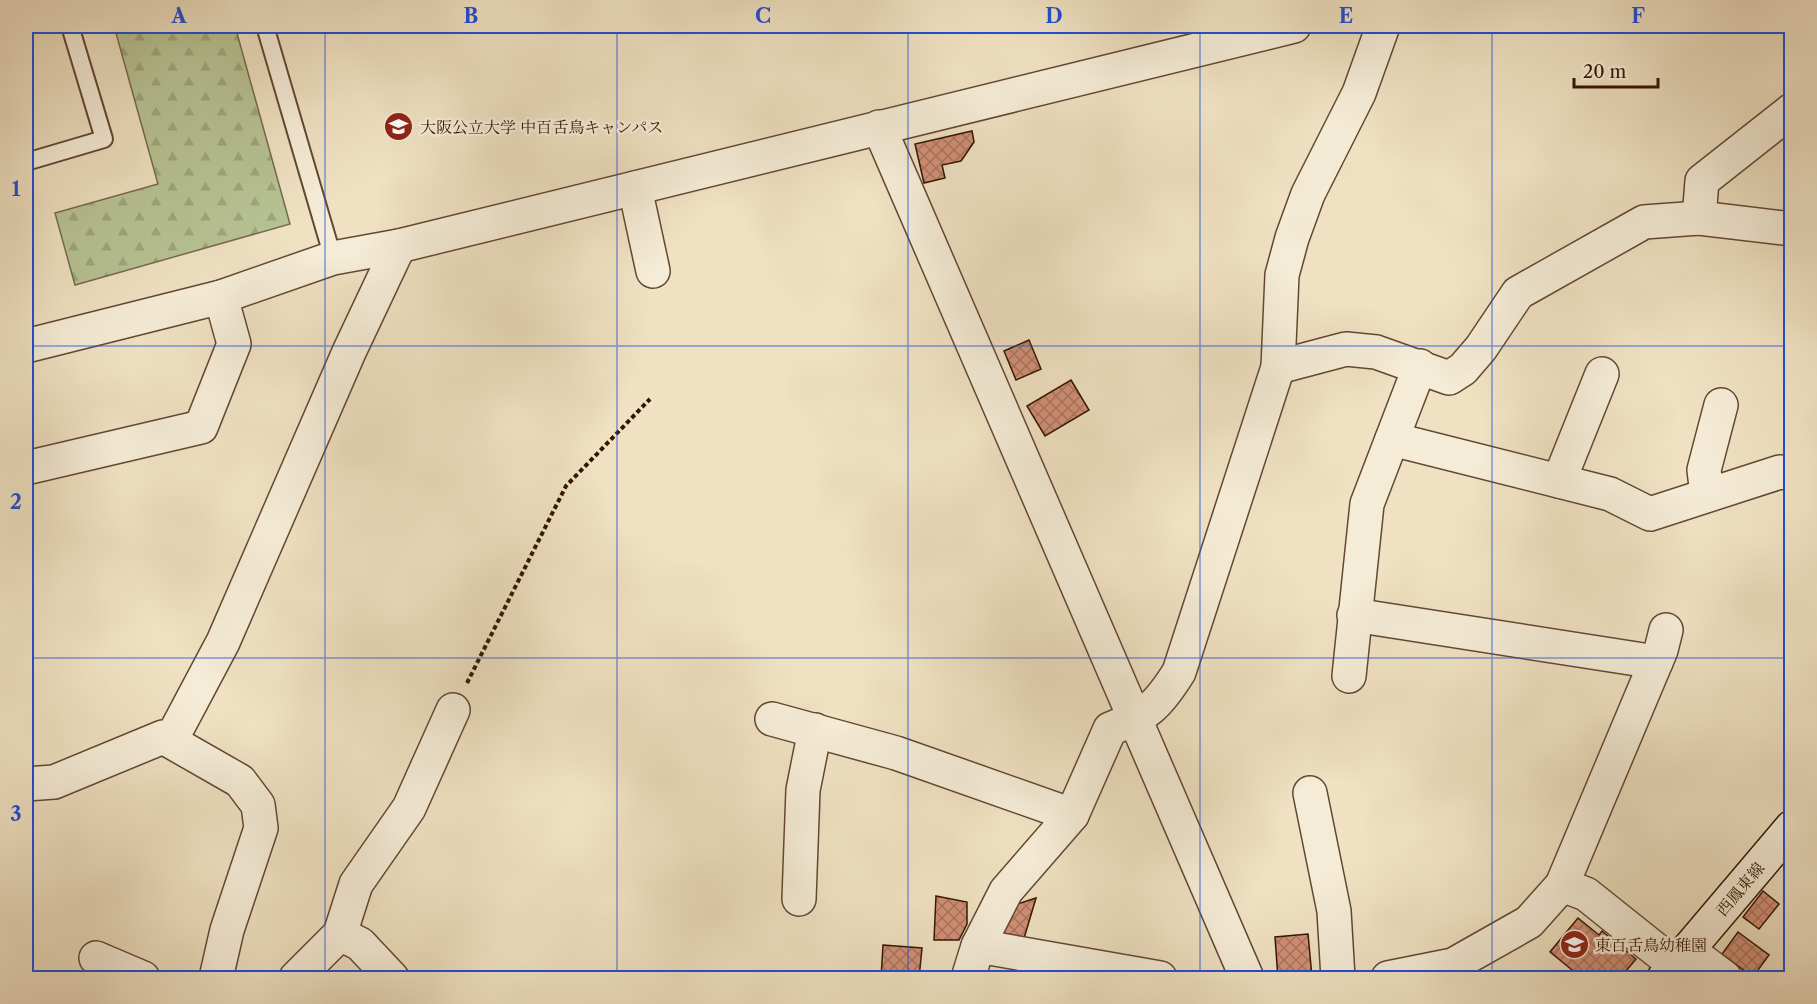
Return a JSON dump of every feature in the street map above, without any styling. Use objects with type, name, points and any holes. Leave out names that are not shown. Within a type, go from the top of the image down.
[{"type":"street","points":[[26,346],[221,297],[333,258],[399,246],[1294,26]]},
{"type":"street","points":[[968,978],[978,946],[1006,891],[1072,815],[1110,729],[1135,719],[1160,701],[1179,672],[1278,367],[1282,275],[1292,238],[1308,194],[1359,93],[1383,26]]},
{"type":"street","points":[[1699,218],[1702,181],[1791,110]]},
{"type":"street","points":[[879,127],[1246,978]]},
{"type":"street","points":[[635,188],[653,271]]},
{"type":"street","points":[[1278,367],[1346,349],[1376,352],[1449,378],[1463,369],[1481,348],[1518,294],[1644,222],[1699,218],[1791,229]]},
{"type":"street","points":[[171,740],[223,642],[349,352],[399,246]]},
{"type":"street","points":[[26,468],[201,427],[234,344],[221,297]]},
{"type":"street","points":[[1349,676],[1367,504],[1420,366]]},
{"type":"street","points":[[1559,481],[1602,374]]},
{"type":"street","points":[[1707,494],[1704,470],[1721,405]]},
{"type":"street","points":[[1392,439],[1610,494],[1650,514],[1780,472],[1791,473]]},
{"type":"street","points":[[1354,615],[1656,662]]},
{"type":"street","points":[[1388,978],[1453,965],[1529,922],[1562,885],[1656,662],[1666,630]]},
{"type":"street","points":[[296,978],[340,934],[356,884],[410,808],[453,710]]},
{"type":"street","points":[[772,718],[896,753],[1072,815]]},
{"type":"street","points":[[799,899],[803,790],[815,730]]},
{"type":"street","points":[[26,784],[54,782],[163,737],[240,781],[258,805],[261,828],[227,930],[216,978]]},
{"type":"street","points":[[1310,793],[1334,911],[1338,978]]},
{"type":"street","name":"西鳳東線","points":[[1676,965],[1791,827]]},
{"type":"street","points":[[1562,885],[1586,894],[1676,965],[1725,978]]},
{"type":"street","points":[[340,934],[360,944],[392,978]]},
{"type":"street","points":[[978,946],[1160,978]]},
{"type":"street","points":[[96,958],[143,978]]},
{"type":"lane","points":[[26,162],[104,139],[70,26]]},
{"type":"lane","points":[[265,26],[333,258]]},
{"type":"path","points":[[453,710],[566,486],[650,399]]},
{"type":"green space","points":[[114,26],[235,26],[290,224],[75,285],[55,213],[158,184]]},
{"type":"building","points":[[972,131],[974,142],[961,161],[942,165],[945,178],[924,183],[915,144]]},
{"type":"building","points":[[1029,340],[1041,369],[1016,380],[1004,351]]},
{"type":"building","points":[[1071,380],[1089,410],[1045,436],[1027,406]]},
{"type":"building","points":[[1763,891],[1779,904],[1759,929],[1743,917]]},
{"type":"building","points":[[936,896],[967,902],[967,924],[959,940],[934,940]]},
{"type":"building","points":[[1036,898],[1022,945],[999,940],[1008,907]]},
{"type":"building","points":[[1578,918],[1599,935],[1602,931],[1636,959],[1620,978],[1593,978],[1588,974],[1582,978],[1550,952]]},
{"type":"building","points":[[1738,932],[1769,955],[1753,977],[1722,954]]},
{"type":"building","points":[[1308,934],[1312,977],[1278,978],[1275,937]]},
{"type":"building","points":[[883,945],[922,948],[919,978],[881,978]]},
{"type":"place","name":"大阪公立大学 中百舌鳥キャンパス","points":[[399,127]]},
{"type":"place","name":"東百舌鳥幼稚園","points":[[1574,945]]}]
